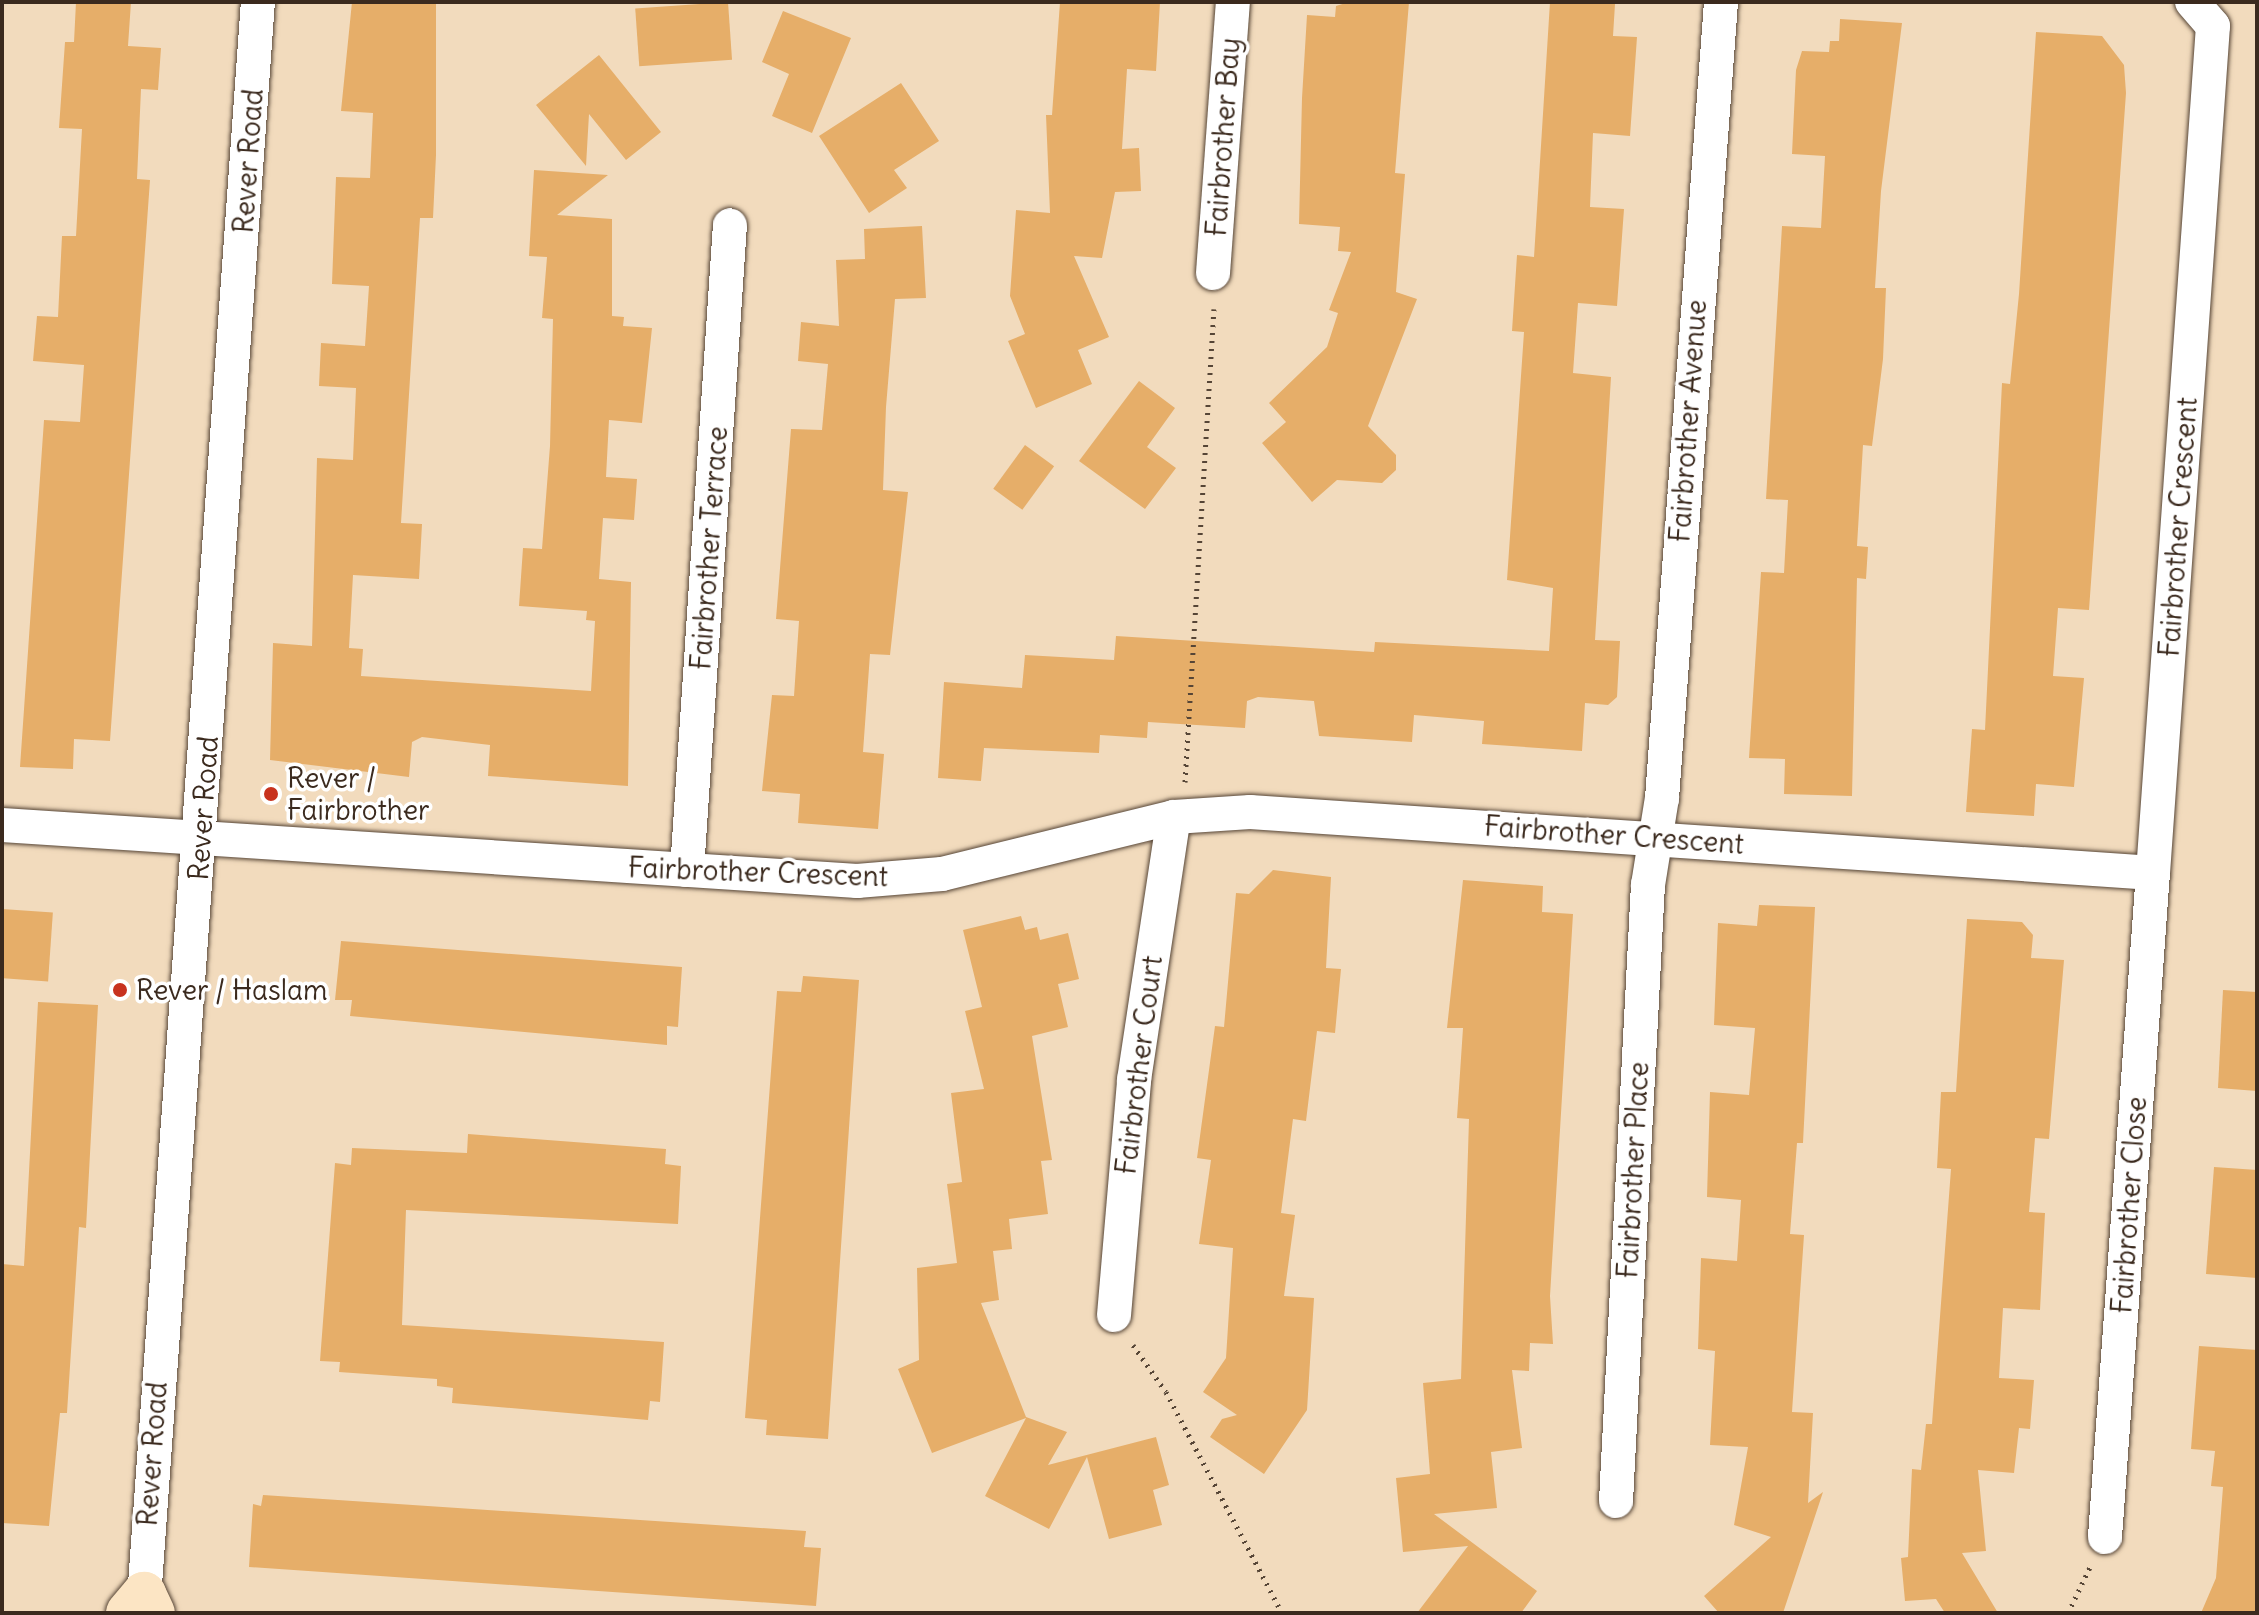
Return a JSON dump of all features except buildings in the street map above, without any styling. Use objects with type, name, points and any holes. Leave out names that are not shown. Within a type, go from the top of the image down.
[{"type":"street","name":"Rever Road","points":[[142,1608],[201,840],[258,2]]},
{"type":"street","name":"Fairbrother Bay","points":[[1213,273],[1233,2]]},
{"type":"street","name":"Fairbrother Avenue","points":[[1655,839],[1721,2]]},
{"type":"street","name":"Fairbrother Crescent","points":[[2,825],[857,881],[942,874],[1174,817],[1250,812],[2153,873],[2213,26],[2192,2]]},
{"type":"street","name":"Fairbrother Terrace","points":[[687,870],[730,225]]},
{"type":"street","name":"Fairbrother Court","points":[[1114,1315],[1134,1080],[1174,817]]},
{"type":"street","name":"Fairbrother Place","points":[[1616,1501],[1655,839]]},
{"type":"street","name":"Fairbrother Close","points":[[2105,1537],[2153,873]]},
{"type":"path","points":[[1185,783],[1215,361],[1213,273]]},
{"type":"path","points":[[1154,1378],[1282,1613]]},
{"type":"path","points":[[2068,1611],[2105,1537]]},
{"type":"place","name":"Rever / Fairbrother","points":[[271,794]]},
{"type":"place","name":"Rever / Haslam","points":[[120,990]]}]
